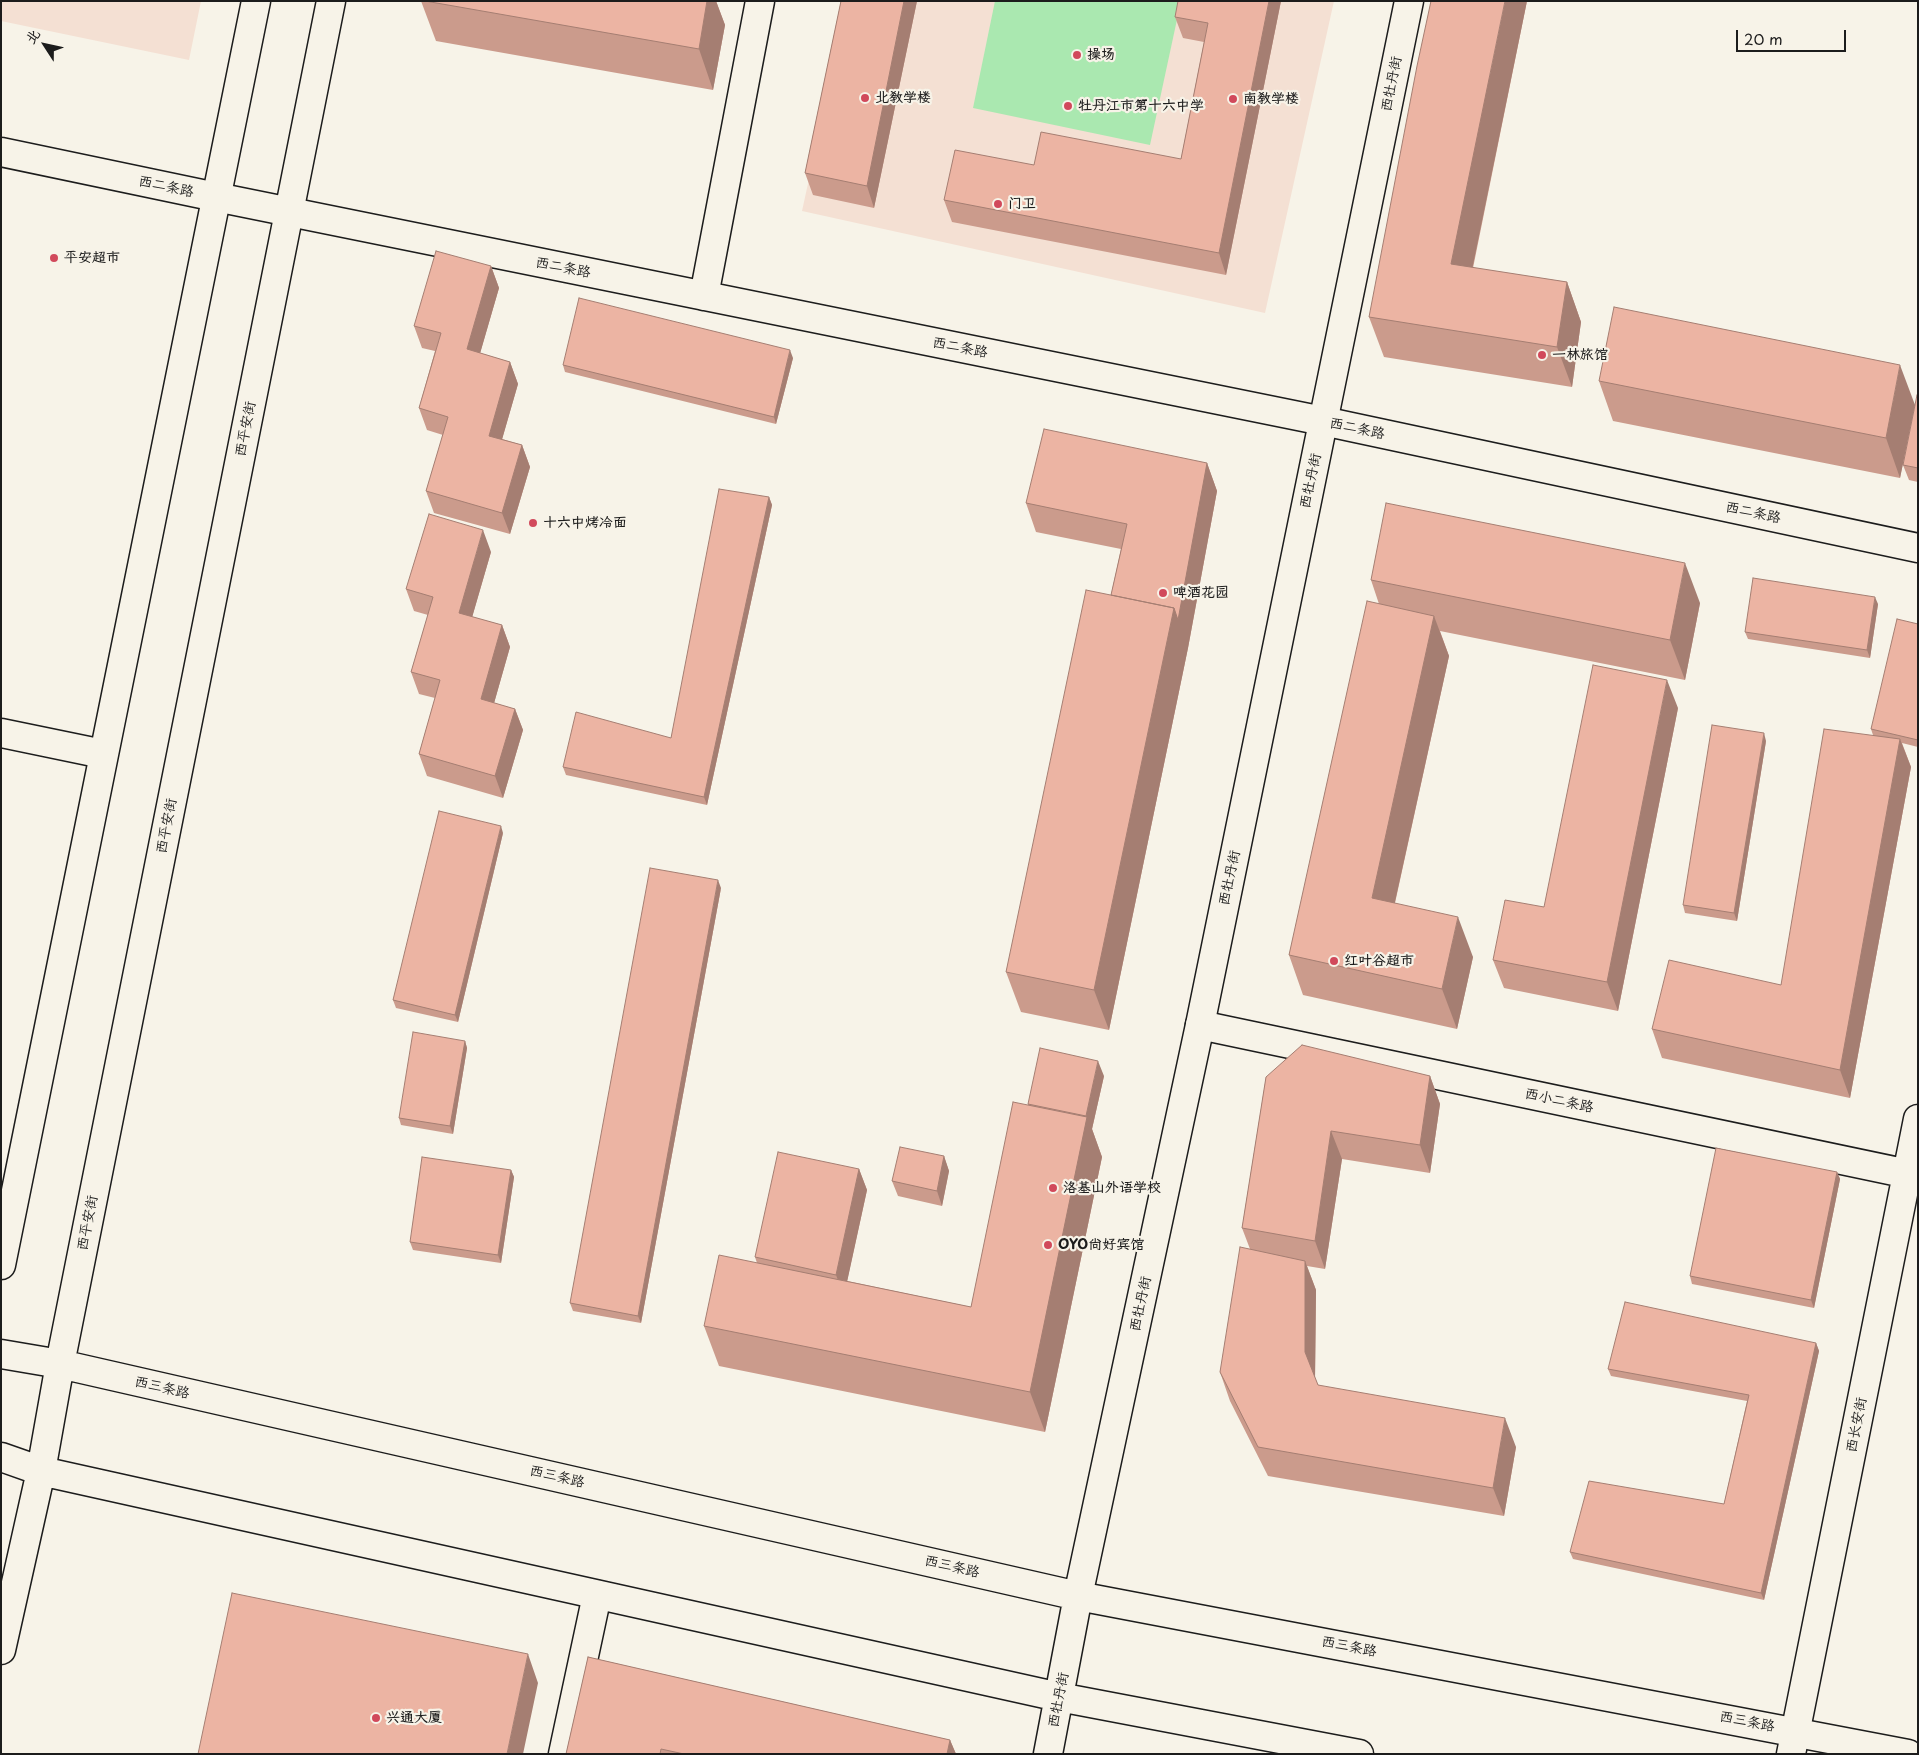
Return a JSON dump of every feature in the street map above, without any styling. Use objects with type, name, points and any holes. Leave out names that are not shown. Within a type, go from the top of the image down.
[{"type":"main road","points":[[1,1265],[256,1]]},
{"type":"main road","name":"西平安街","points":[[1,1650],[40,1471],[331,1]]},
{"type":"main road","points":[[704,296],[760,1]]},
{"type":"main road","name":"西牡丹街","points":[[1048,1754],[1078,1596],[1200,1024],[1408,1]]},
{"type":"main road","name":"西二条路","points":[[1,152],[1323,421],[1918,548]]},
{"type":"main road","points":[[1,733],[103,754]]},
{"type":"main road","name":"西小二条路","points":[[1200,1024],[1912,1175]]},
{"type":"main road","name":"西长安街","points":[[1794,1742],[1912,1175],[1918,1119]]},
{"type":"main road","name":"西三条路","points":[[1,1354],[60,1364],[1078,1596],[1794,1742],[1908,1754]]},
{"type":"main road","points":[[1,1457],[40,1471],[1059,1697],[1359,1754]]},
{"type":"main road","points":[[563,1754],[597,1595]]},
{"type":"shaded area","points":[[1,1],[201,1],[189,60],[1,21]]},
{"type":"shaded area","name":"牡丹江市第十六中学","points":[[848,1],[1334,1],[1265,313],[802,211]]},
{"type":"green space","name":"操场","points":[[995,1],[1181,1],[1150,145],[973,108]]},
{"type":"building","points":[[425,1],[707,1],[699,49]]},
{"type":"building","name":"北教学楼","points":[[841,1],[904,1],[867,186],[805,173]]},
{"type":"building","name":"南教学楼","points":[[1178,1],[1269,1],[1219,253],[944,200],[955,150],[1034,165],[1041,132],[1181,159],[1208,23],[1175,17]]},
{"type":"building","points":[[1431,1],[1505,1],[1451,264],[1567,282],[1557,347],[1369,317]]},
{"type":"building","points":[[436,251],[491,266],[467,349],[510,362],[489,436],[522,445],[502,513],[426,491],[448,417],[419,408],[441,333],[414,326]]},
{"type":"building","points":[[579,298],[790,350],[774,417],[563,365]]},
{"type":"building","points":[[1614,307],[1900,365],[1886,438],[1599,381]]},
{"type":"building","points":[[1918,395],[1918,468],[1903,465]]},
{"type":"building","name":"啤酒花园","points":[[1044,429],[1207,463],[1178,620],[1174,608],[1111,595],[1127,524],[1026,503]]},
{"type":"building","points":[[719,489],[769,497],[704,797],[563,767],[576,712],[671,738]]},
{"type":"building","points":[[1386,503],[1685,563],[1670,640],[1371,580]]},
{"type":"building","points":[[429,514],[483,530],[459,613],[502,625],[481,699],[515,709],[495,776],[419,754],[440,680],[411,672],[433,597],[406,589]]},
{"type":"building","points":[[1753,578],[1875,597],[1867,650],[1745,632]]},
{"type":"building","points":[[1086,590],[1174,608],[1094,990],[1006,972]]},
{"type":"building","points":[[1367,601],[1434,616],[1372,898],[1458,917],[1442,989],[1289,955]]},
{"type":"building","points":[[1897,619],[1918,624],[1918,740],[1871,729]]},
{"type":"building","points":[[1593,665],[1667,680],[1607,982],[1493,960],[1505,900],[1544,907]]},
{"type":"building","points":[[1712,725],[1764,733],[1734,913],[1683,905]]},
{"type":"building","points":[[1824,729],[1900,739],[1840,1070],[1652,1029],[1669,960],[1781,985]]},
{"type":"building","points":[[439,811],[501,826],[455,1015],[393,1000]]},
{"type":"building","points":[[650,868],[718,880],[638,1316],[570,1303]]},
{"type":"building","points":[[413,1032],[465,1041],[450,1126],[399,1118]]},
{"type":"building","points":[[1302,1045],[1430,1076],[1420,1145],[1331,1131],[1315,1241],[1242,1228],[1266,1077]]},
{"type":"building","points":[[1040,1048],[1098,1061],[1086,1116],[1028,1104]]},
{"type":"building","points":[[1013,1102],[1087,1117],[1030,1392],[704,1326],[719,1255],[971,1307]]},
{"type":"building","points":[[900,1147],[944,1156],[937,1191],[892,1181]]},
{"type":"building","points":[[1716,1148],[1837,1172],[1811,1300],[1690,1276]]},
{"type":"building","points":[[778,1152],[859,1169],[836,1275],[755,1257]]},
{"type":"building","points":[[422,1157],[511,1170],[498,1255],[410,1242]]},
{"type":"building","points":[[1240,1247],[1305,1261],[1305,1352],[1318,1385],[1505,1418],[1493,1488],[1258,1447],[1220,1372]]},
{"type":"building","points":[[1625,1302],[1816,1343],[1761,1593],[1570,1552],[1589,1481],[1724,1504],[1749,1395],[1608,1369]]},
{"type":"building","name":"兴通大厦","points":[[232,1593],[528,1654],[507,1754],[198,1754]]},
{"type":"building","points":[[588,1657],[950,1740],[947,1754],[684,1754],[661,1749],[660,1754],[566,1754]]},
{"type":"place","name":"操场","points":[[1077,55]]},
{"type":"place","name":"北教学楼","points":[[865,98]]},
{"type":"place","name":"南教学楼","points":[[1233,99]]},
{"type":"place","name":"牡丹江市第十六中学","points":[[1068,106]]},
{"type":"place","name":"门卫","points":[[998,204]]},
{"type":"place","name":"平安超市","points":[[54,258]]},
{"type":"place","name":"一林旅馆","points":[[1542,355]]},
{"type":"place","name":"十六中烤冷面","points":[[533,523]]},
{"type":"place","name":"啤酒花园","points":[[1163,593]]},
{"type":"place","name":"红叶谷超市","points":[[1334,961]]},
{"type":"place","name":"洛基山外语学校","points":[[1053,1188]]},
{"type":"place","name":"OYO尚好宾馆","points":[[1048,1245]]},
{"type":"place","name":"兴通大厦","points":[[376,1718]]}]
